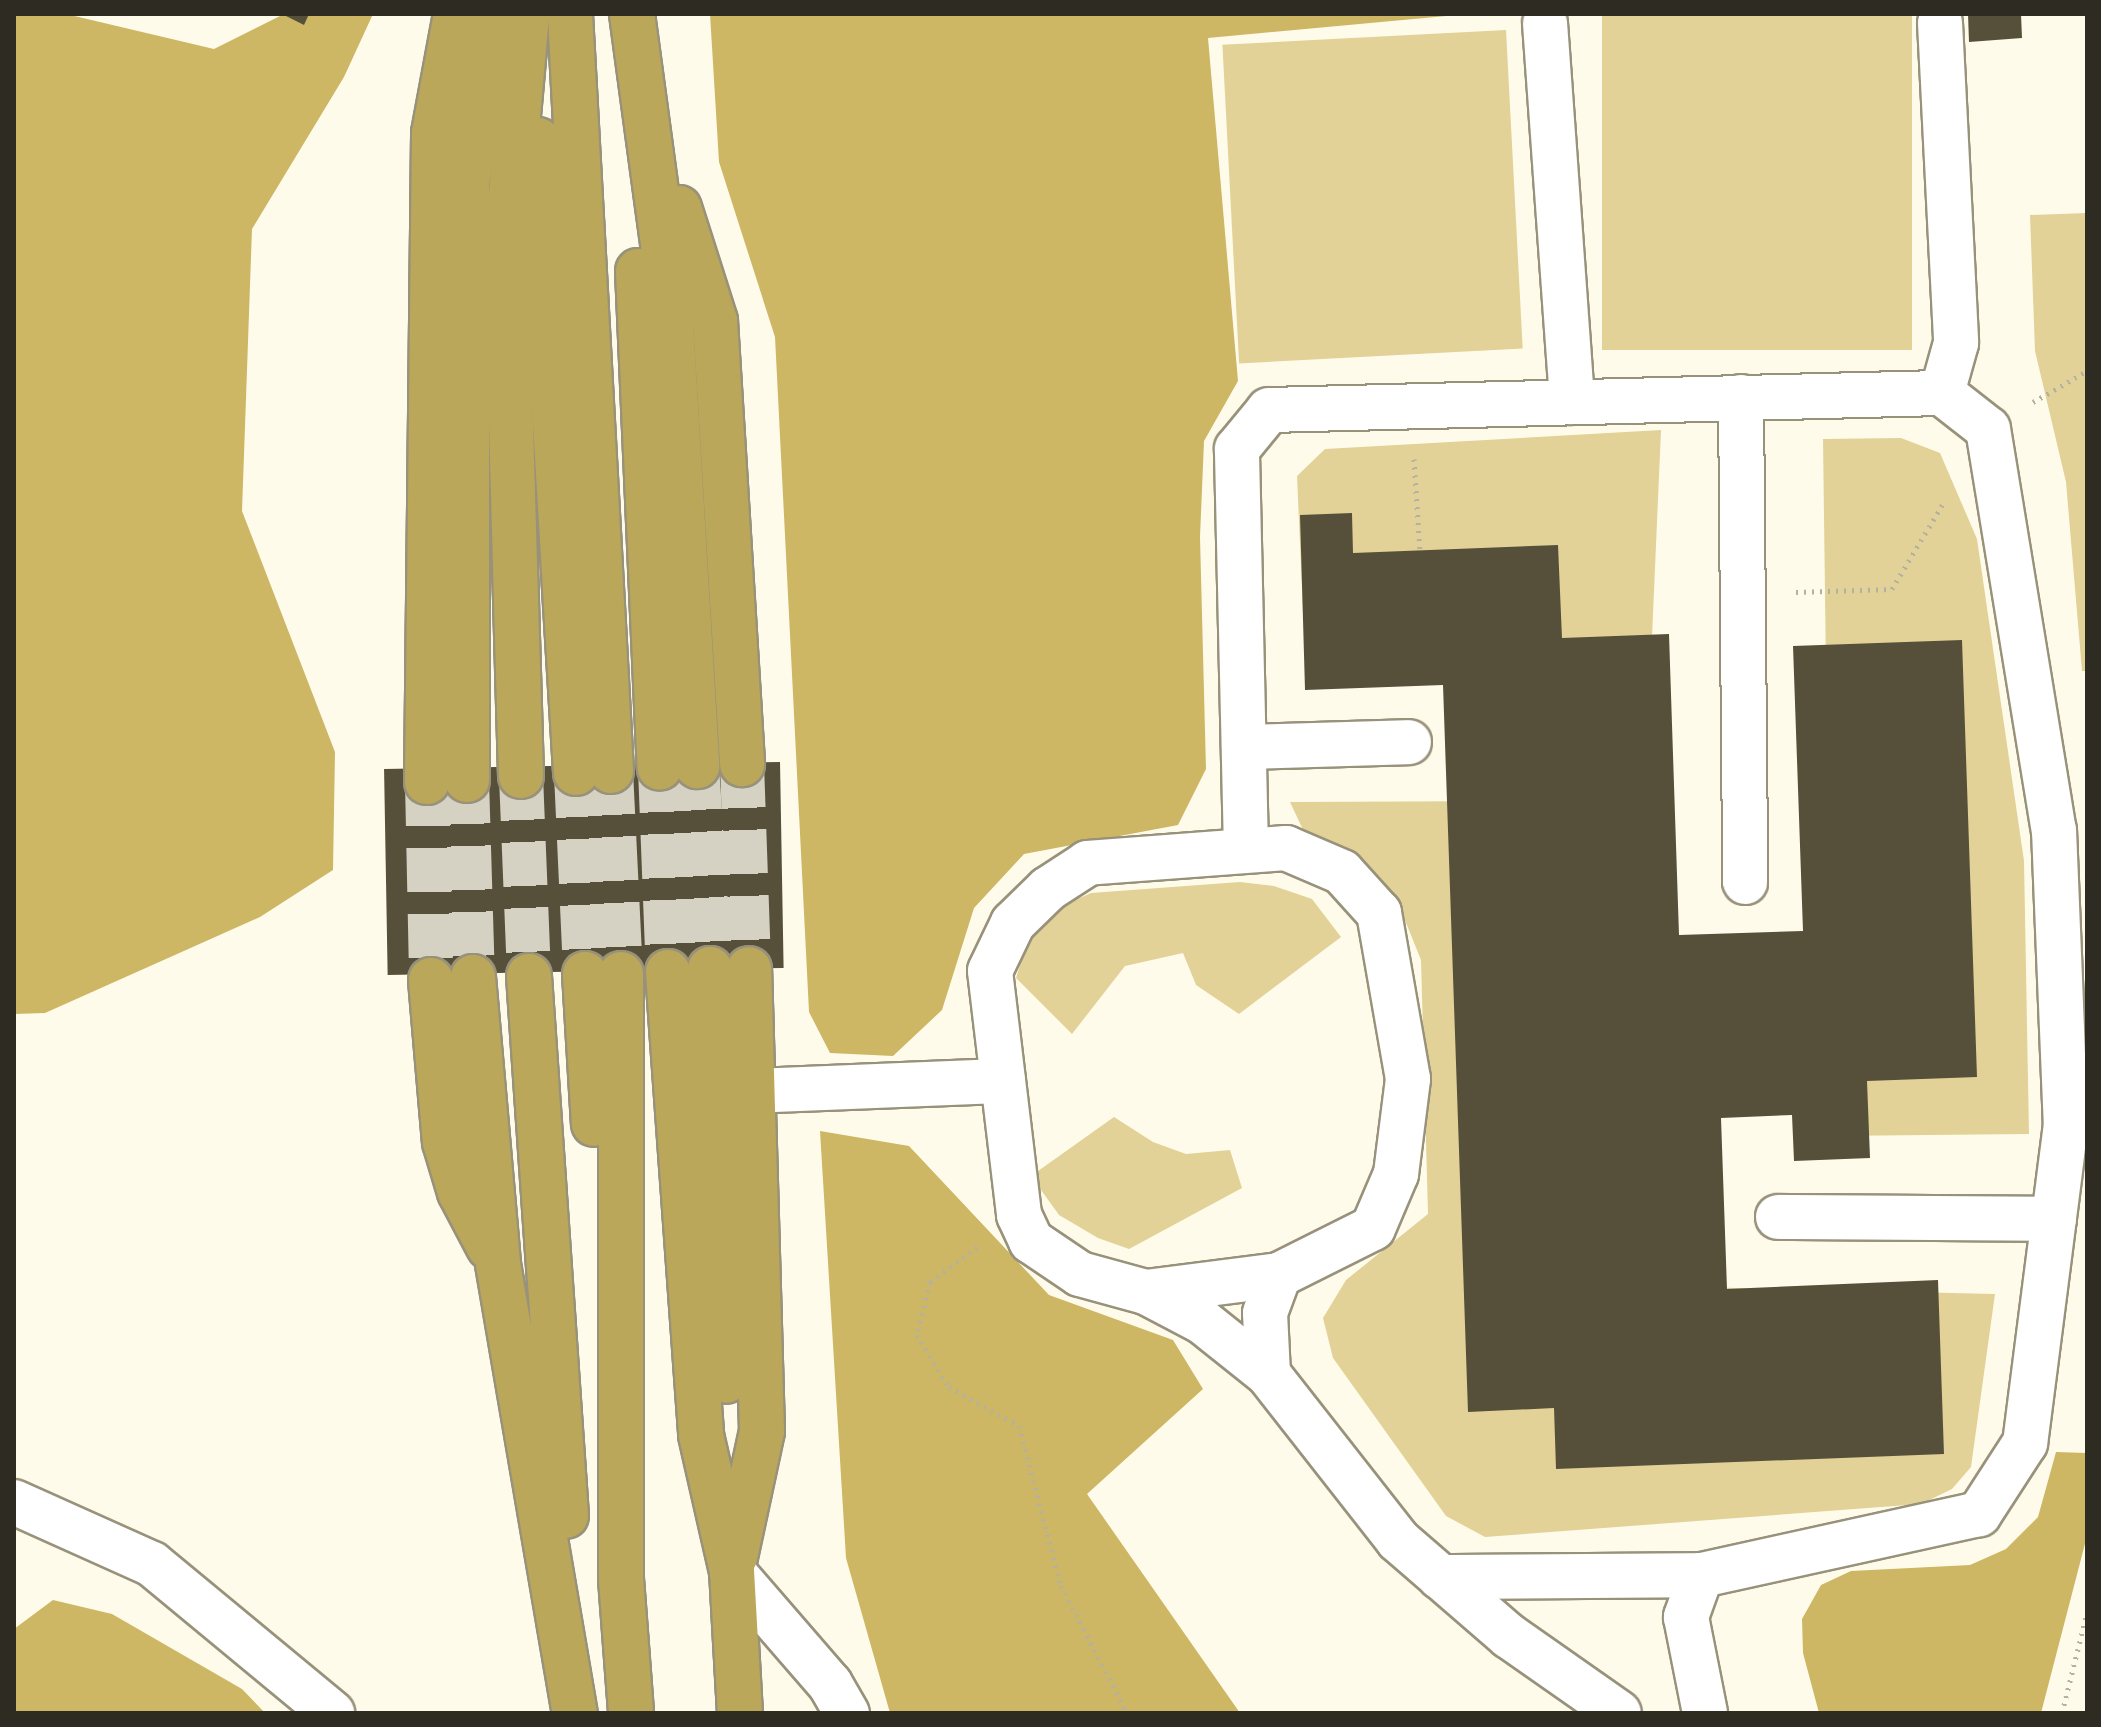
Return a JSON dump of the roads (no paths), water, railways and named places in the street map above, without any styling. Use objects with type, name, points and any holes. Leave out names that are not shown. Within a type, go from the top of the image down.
[{"type":"highway","points":[[456,14],[434,133],[447,781],[467,184],[493,14]]},
{"type":"highway","points":[[529,14],[593,772],[570,14]]},
{"type":"highway","points":[[521,776],[506,250],[529,14]]},
{"type":"highway","points":[[629,14],[644,100],[669,289],[678,767],[629,14]]},
{"type":"highway","points":[[644,100],[715,321],[742,764]]},
{"type":"highway","points":[[732,1571],[762,1431],[752,1091],[709,970],[701,1435],[732,1571],[740,1713]]},
{"type":"highway","points":[[603,974],[621,1579],[631,1713]]},
{"type":"highway","points":[[529,976],[577,1713]]},
{"type":"highway","points":[[452,978],[498,1264],[577,1713]]},
{"type":"street","points":[[1545,23],[1572,402]]},
{"type":"street","points":[[1940,23],[1956,343],[1942,393]]},
{"type":"street","points":[[1246,850],[1237,449],[1269,410],[1942,393],[1988,429],[2054,830],[2066,1124],[2025,1443],[1979,1514],[1701,1575],[1440,1577]]},
{"type":"street","points":[[1741,397],[1745,882]]},
{"type":"street","points":[[1244,747],[1409,742]]},
{"type":"street","points":[[1146,1292],[1279,1275],[1373,1228],[1396,1174],[1408,1079],[1379,913],[1342,872],[1286,848],[1088,863],[1048,889],[1013,923],[990,971],[1019,1215],[1031,1241],[1080,1274],[1146,1292],[1203,1322],[1268,1374],[1398,1540],[1509,1636],[1619,1713]]},
{"type":"street","points":[[752,1091],[1003,1081]]},
{"type":"street","points":[[1778,1217],[2054,1219]]},
{"type":"street","points":[[1268,1374],[1265,1313],[1279,1275]]},
{"type":"street","points":[[14,1502],[152,1564],[332,1713]]},
{"type":"street","points":[[732,1571],[830,1684],[847,1713]]},
{"type":"street","points":[[1701,1575],[1686,1617],[1705,1713]]},
{"type":"tunnel","points":[[742,764],[749,969]]},
{"type":"tunnel","points":[[697,766],[710,969]]},
{"type":"tunnel","points":[[660,768],[668,972]]},
{"type":"tunnel","points":[[611,771],[621,974]]},
{"type":"tunnel","points":[[576,773],[585,974]]},
{"type":"tunnel","points":[[521,776],[529,976]]},
{"type":"tunnel","points":[[467,780],[473,977]]},
{"type":"tunnel","points":[[427,782],[431,980]]}]
